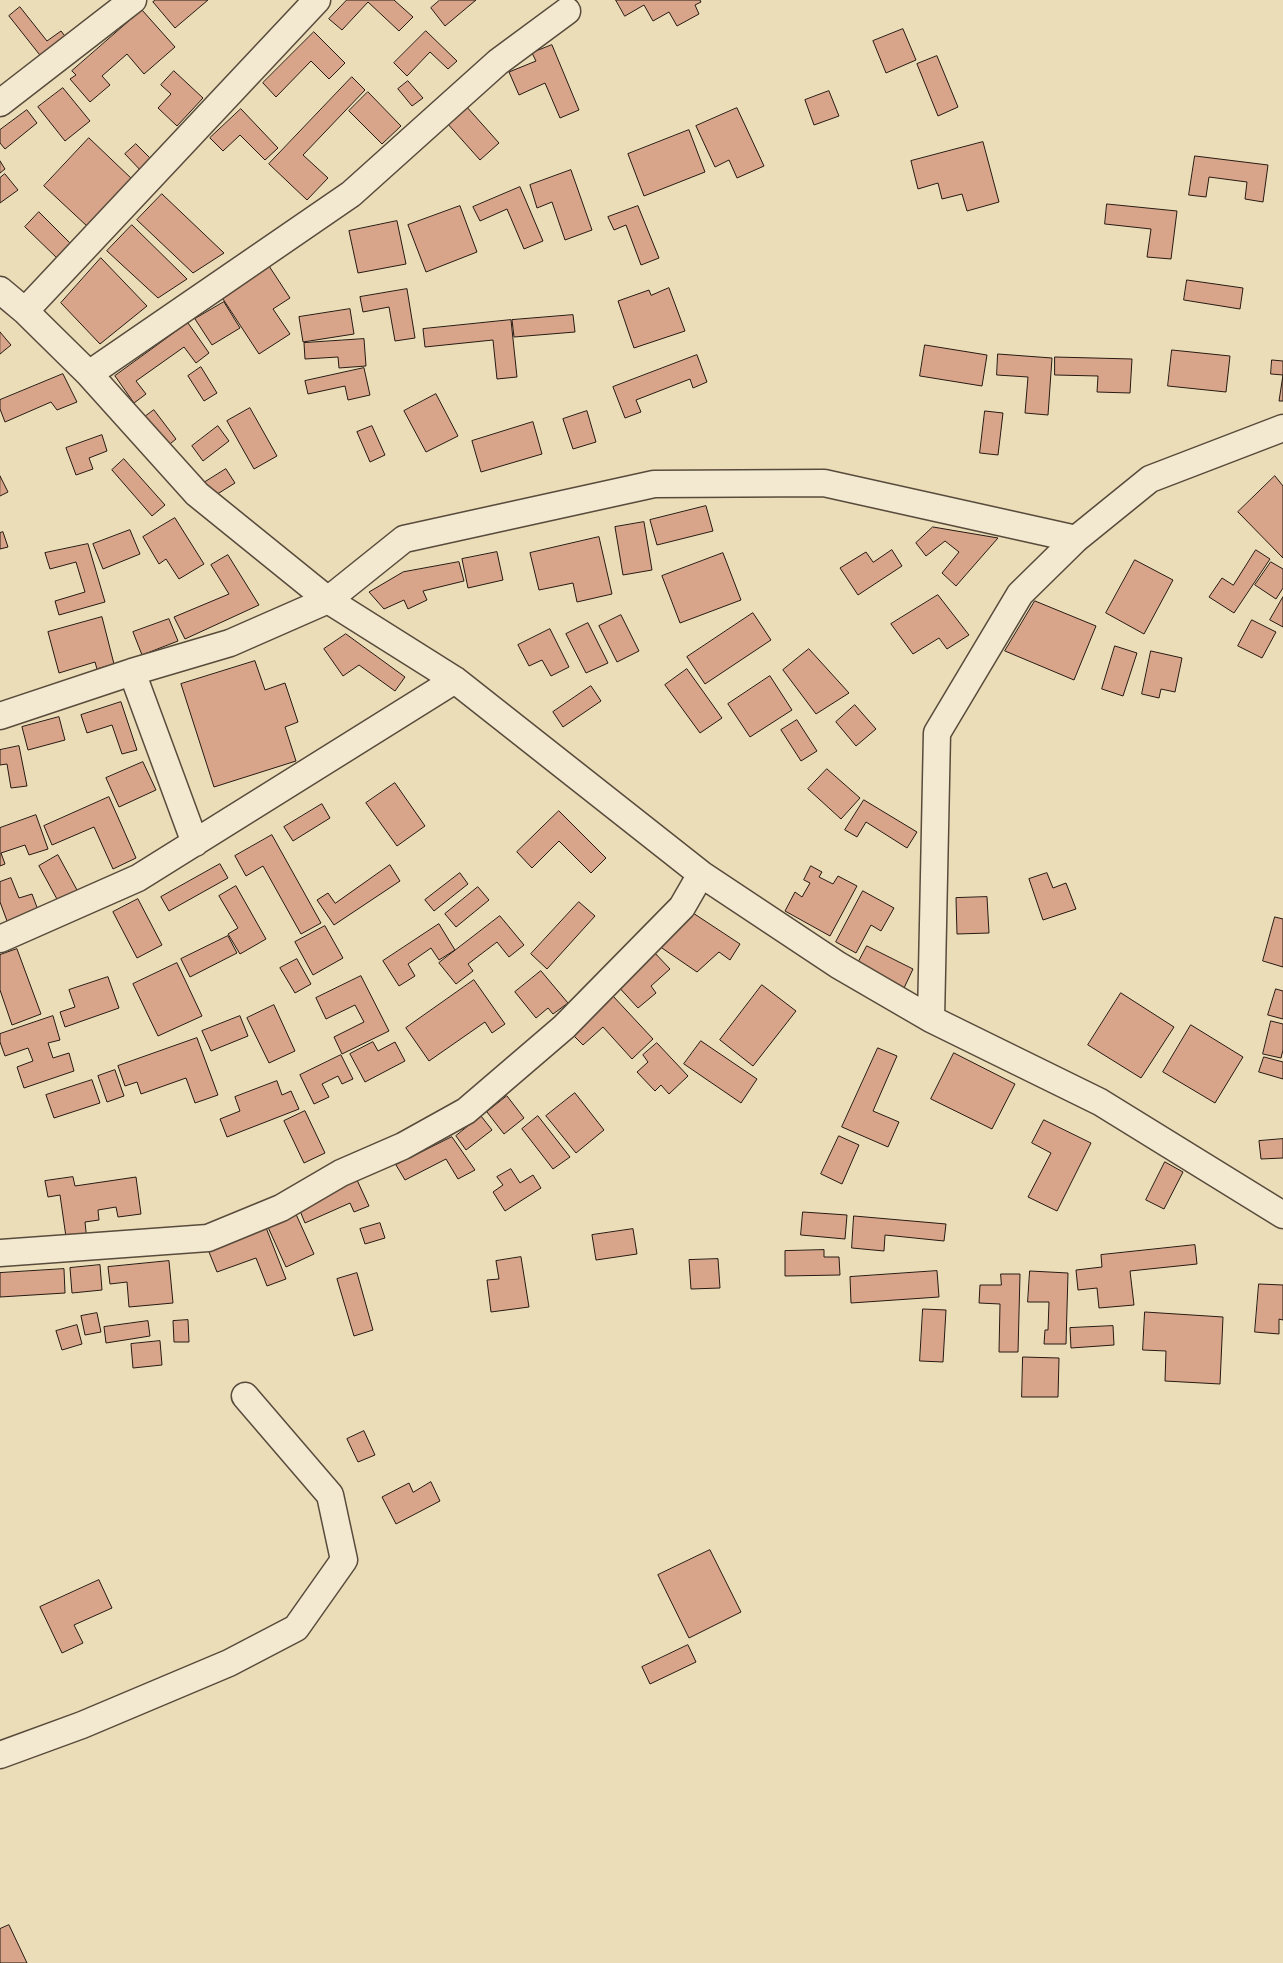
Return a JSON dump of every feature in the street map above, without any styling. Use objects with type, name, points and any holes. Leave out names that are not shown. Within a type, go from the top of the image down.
[{"type":"street","points":[[0,103],[133,0]]},
{"type":"street","points":[[25,311],[318,0]]},
{"type":"street","points":[[89,374],[351,194],[498,62],[567,11]]},
{"type":"street","points":[[0,290],[25,311],[89,374],[197,494],[328,600],[455,680],[701,874],[838,965],[931,1019],[1100,1102],[1283,1215]]},
{"type":"street","points":[[931,1019],[937,734],[1020,594],[1076,539],[1150,479],[1283,428]]},
{"type":"street","points":[[0,716],[132,672],[230,643],[328,600],[404,539],[654,484],[824,483],[1076,539]]},
{"type":"street","points":[[132,672],[195,843]]},
{"type":"street","points":[[0,939],[138,878],[455,680]]},
{"type":"street","points":[[0,1253],[208,1238],[281,1208],[341,1173],[404,1146],[466,1111],[564,1026],[682,907],[701,874]]},
{"type":"street","points":[[0,1755],[82,1725],[229,1663],[296,1628],[344,1560],[330,1496],[245,1396]]},
{"type":"building","points":[[156,0],[208,0],[175,28],[153,2]]},
{"type":"building","points":[[347,0],[394,0],[413,17],[399,31],[368,2],[342,30],[329,19]]},
{"type":"building","points":[[440,0],[476,0],[445,26],[431,8]]},
{"type":"building","points":[[616,0],[700,0],[701,2],[695,5],[699,14],[677,26],[669,12],[653,21],[644,5],[625,16]]},
{"type":"building","points":[[20,7],[47,41],[61,31],[68,40],[43,59],[9,16]]},
{"type":"building","points":[[142,10],[175,47],[144,74],[127,54],[102,76],[110,85],[90,102],[70,79],[76,75],[72,71]]},
{"type":"building","points":[[903,29],[916,60],[886,73],[873,41]]},
{"type":"building","points":[[426,31],[457,61],[448,69],[430,52],[407,76],[394,63]]},
{"type":"building","points":[[314,32],[345,63],[329,79],[311,61],[276,97],[263,83]]},
{"type":"building","points":[[552,45],[579,110],[560,118],[545,83],[519,95],[509,72],[536,61],[532,53]]},
{"type":"building","points":[[937,56],[958,107],[938,116],[917,64]]},
{"type":"building","points":[[174,71],[203,98],[177,126],[158,108],[171,94],[161,85]]},
{"type":"building","points":[[352,77],[365,90],[303,155],[328,178],[307,200],[269,164]]},
{"type":"building","points":[[408,81],[423,98],[412,106],[398,89]]},
{"type":"building","points":[[63,88],[90,121],[65,141],[38,107]]},
{"type":"building","points":[[829,91],[839,116],[814,125],[805,100]]},
{"type":"building","points":[[368,92],[401,126],[382,144],[349,111]]},
{"type":"building","points":[[465,105],[499,143],[480,160],[446,122]]},
{"type":"building","points":[[737,108],[764,166],[737,178],[729,160],[715,167],[696,126]]},
{"type":"building","points":[[241,109],[278,148],[265,160],[240,135],[223,151],[210,138]]},
{"type":"building","points":[[27,110],[37,123],[5,149],[0,143],[0,130]]},
{"type":"building","points":[[689,130],[705,172],[644,196],[628,154]]},
{"type":"building","points":[[89,138],[133,180],[88,227],[44,186]]},
{"type":"building","points":[[983,142],[999,202],[967,211],[962,194],[942,199],[938,183],[918,189],[911,161]]},
{"type":"building","points":[[136,144],[155,163],[144,174],[125,154]]},
{"type":"building","points":[[1195,156],[1268,165],[1263,202],[1245,199],[1247,182],[1209,177],[1206,197],[1189,195]]},
{"type":"building","points":[[0,161],[5,169],[0,173]]},
{"type":"building","points":[[571,170],[592,230],[565,240],[552,202],[537,208],[530,185]]},
{"type":"building","points":[[5,174],[18,190],[0,203],[0,178]]},
{"type":"building","points":[[520,187],[543,241],[524,249],[507,209],[480,221],[473,207]]},
{"type":"building","points":[[162,194],[224,253],[193,273],[137,220]]},
{"type":"building","points":[[1107,204],[1177,211],[1171,259],[1147,257],[1151,229],[1105,224]]},
{"type":"building","points":[[460,206],[477,252],[426,272],[408,225]]},
{"type":"building","points":[[638,206],[659,258],[641,265],[626,225],[614,230],[608,217]]},
{"type":"building","points":[[39,212],[72,245],[58,259],[25,227]]},
{"type":"building","points":[[397,221],[406,264],[358,273],[349,231]]},
{"type":"building","points":[[132,225],[187,279],[158,298],[107,251]]},
{"type":"building","points":[[101,258],[147,306],[100,344],[61,303]]},
{"type":"building","points":[[269,266],[290,298],[273,309],[290,334],[259,354],[221,296]]},
{"type":"building","points":[[1187,280],[1243,288],[1240,309],[1184,300]]},
{"type":"building","points":[[669,288],[685,331],[634,348],[618,301],[649,290],[651,295]]},
{"type":"building","points":[[407,289],[415,338],[395,341],[389,307],[363,312],[360,297]]},
{"type":"building","points":[[224,302],[240,328],[212,345],[195,319]]},
{"type":"building","points":[[350,309],[354,334],[303,342],[299,317]]},
{"type":"building","points":[[573,315],[575,332],[514,337],[512,320]]},
{"type":"building","points":[[511,320],[517,377],[497,379],[493,340],[425,347],[423,329]]},
{"type":"building","points":[[188,323],[209,353],[196,363],[184,347],[136,381],[146,394],[134,403],[115,376]]},
{"type":"building","points":[[0,332],[11,345],[0,354]]},
{"type":"building","points":[[364,339],[366,366],[339,368],[338,357],[305,359],[304,343]]},
{"type":"building","points":[[925,345],[987,355],[982,386],[920,376]]},
{"type":"building","points":[[1172,350],[1230,356],[1226,392],[1168,386]]},
{"type":"building","points":[[998,354],[1052,358],[1048,415],[1025,413],[1028,377],[997,375]]},
{"type":"building","points":[[697,355],[707,382],[693,388],[690,379],[636,400],[641,412],[625,418],[613,387]]},
{"type":"building","points":[[1055,357],[1132,359],[1130,393],[1097,392],[1098,376],[1055,375]]},
{"type":"building","points":[[1272,360],[1283,361],[1283,375],[1271,374]]},
{"type":"building","points":[[201,367],[217,393],[204,401],[188,376]]},
{"type":"building","points":[[364,368],[370,395],[348,400],[345,386],[308,394],[305,381]]},
{"type":"building","points":[[63,374],[77,402],[57,410],[51,402],[5,422],[0,409],[0,400]]},
{"type":"building","points":[[1283,375],[1283,401],[1279,401]]},
{"type":"building","points":[[436,394],[458,436],[426,452],[404,411]]},
{"type":"building","points":[[250,408],[277,456],[254,469],[227,421]]},
{"type":"building","points":[[154,410],[176,439],[165,448],[142,419]]},
{"type":"building","points":[[587,411],[596,442],[573,449],[563,419]]},
{"type":"building","points":[[985,411],[1003,413],[998,455],[980,453]]},
{"type":"building","points":[[533,422],[542,454],[481,472],[472,441]]},
{"type":"building","points":[[218,426],[229,441],[203,461],[192,446]]},
{"type":"building","points":[[372,426],[385,455],[370,462],[357,432]]},
{"type":"building","points":[[102,435],[107,451],[89,458],[93,469],[76,475],[66,448]]},
{"type":"building","points":[[124,459],[165,505],[152,516],[112,470]]},
{"type":"building","points":[[226,469],[235,483],[211,498],[202,484]]},
{"type":"building","points":[[0,476],[8,492],[0,496]]},
{"type":"building","points":[[1275,476],[1283,486],[1283,558],[1238,512]]},
{"type":"building","points":[[706,506],[713,531],[657,545],[650,520]]},
{"type":"building","points":[[175,518],[204,564],[179,579],[166,559],[159,564],[143,537]]},
{"type":"building","points":[[644,522],[652,570],[623,575],[615,527]]},
{"type":"building","points":[[933,527],[998,538],[956,586],[942,573],[959,552],[945,541],[926,556],[916,543]]},
{"type":"building","points":[[130,530],[140,554],[103,569],[93,544]]},
{"type":"building","points":[[3,532],[8,547],[0,549],[0,533]]},
{"type":"building","points":[[599,537],[612,594],[577,602],[573,583],[539,590],[530,553]]},
{"type":"building","points":[[88,544],[105,602],[59,615],[55,601],[85,592],[76,562],[50,569],[45,553]]},
{"type":"building","points":[[892,550],[902,566],[858,595],[840,568],[866,552],[873,562]]},
{"type":"building","points":[[1256,550],[1270,559],[1234,613],[1209,597],[1222,578],[1233,585]]},
{"type":"building","points":[[497,552],[503,580],[468,588],[462,559]]},
{"type":"building","points":[[723,553],[741,600],[680,623],[662,576]]},
{"type":"building","points":[[228,555],[259,605],[185,639],[174,617],[229,594],[211,565]]},
{"type":"building","points":[[1135,560],[1173,580],[1144,634],[1106,613]]},
{"type":"building","points":[[459,562],[464,581],[423,591],[427,600],[408,609],[404,600],[384,609],[369,592],[403,572]]},
{"type":"building","points":[[1271,562],[1283,569],[1283,588],[1276,599],[1255,585]]},
{"type":"building","points":[[938,595],[969,635],[947,649],[939,638],[913,654],[891,624]]},
{"type":"building","points":[[1283,597],[1283,627],[1270,620]]},
{"type":"building","points":[[1035,601],[1096,626],[1074,680],[1005,651]]},
{"type":"building","points":[[753,613],[771,640],[705,684],[687,657]]},
{"type":"building","points":[[621,615],[639,651],[617,662],[599,626]]},
{"type":"building","points":[[102,617],[114,664],[97,669],[95,662],[59,673],[48,632]]},
{"type":"building","points":[[169,619],[178,641],[142,655],[133,632]]},
{"type":"building","points":[[1252,620],[1276,632],[1262,658],[1238,646]]},
{"type":"building","points":[[588,623],[608,663],[586,673],[566,634]]},
{"type":"building","points":[[550,629],[569,667],[551,676],[542,660],[529,666],[518,645]]},
{"type":"building","points":[[346,634],[405,677],[395,691],[359,665],[343,676],[324,649]]},
{"type":"building","points":[[1115,646],[1137,653],[1123,696],[1102,689]]},
{"type":"building","points":[[809,649],[849,693],[816,714],[783,670]]},
{"type":"building","points":[[1151,651],[1182,658],[1175,692],[1161,689],[1159,698],[1142,694]]},
{"type":"building","points":[[255,661],[265,690],[285,683],[298,722],[285,727],[296,761],[214,787],[181,684]]},
{"type":"building","points":[[687,669],[722,718],[700,733],[665,685]]},
{"type":"building","points":[[770,676],[792,710],[750,737],[728,704]]},
{"type":"building","points":[[591,686],[601,701],[563,727],[553,712]]},
{"type":"building","points":[[121,702],[137,750],[122,754],[112,725],[87,733],[81,715]]},
{"type":"building","points":[[855,705],[876,729],[856,746],[836,722]]},
{"type":"building","points":[[59,717],[65,740],[28,750],[22,727]]},
{"type":"building","points":[[797,720],[817,751],[801,761],[781,730]]},
{"type":"building","points":[[19,746],[27,786],[11,788],[7,764],[0,765],[0,750]]},
{"type":"building","points":[[143,762],[156,790],[119,807],[106,778]]},
{"type":"building","points":[[827,769],[860,798],[841,819],[808,789]]},
{"type":"building","points":[[395,783],[425,826],[397,846],[366,803]]},
{"type":"building","points":[[109,797],[136,858],[113,869],[94,827],[52,845],[44,826]]},
{"type":"building","points":[[864,800],[917,832],[907,848],[866,822],[857,837],[845,830]]},
{"type":"building","points":[[322,804],[330,818],[293,841],[284,827]]},
{"type":"building","points":[[559,811],[606,858],[591,873],[559,841],[532,868],[517,852]]},
{"type":"building","points":[[36,815],[48,849],[29,855],[25,845],[1,853],[5,864],[0,866],[0,828]]},
{"type":"building","points":[[272,835],[321,923],[301,934],[263,866],[246,876],[235,856]]},
{"type":"building","points":[[58,855],[77,890],[58,901],[39,866]]},
{"type":"building","points":[[220,864],[228,878],[169,911],[161,897]]},
{"type":"building","points":[[390,865],[400,881],[334,925],[317,900],[328,893],[335,903]]},
{"type":"building","points":[[811,866],[822,872],[819,877],[833,884],[838,876],[857,886],[830,936],[785,911],[795,892],[802,897],[810,883],[804,880]]},
{"type":"building","points":[[460,873],[468,884],[434,911],[425,900]]},
{"type":"building","points":[[1047,873],[1053,888],[1066,883],[1076,909],[1043,920],[1029,879]]},
{"type":"building","points":[[11,878],[19,898],[32,894],[38,910],[7,921],[0,902],[0,882]]},
{"type":"building","points":[[236,886],[266,939],[240,954],[228,934],[238,928],[219,896]]},
{"type":"building","points":[[478,887],[489,900],[456,927],[445,914]]},
{"type":"building","points":[[863,891],[894,908],[881,931],[871,925],[856,953],[836,942]]},
{"type":"building","points":[[987,897],[989,933],[957,934],[956,898]]},
{"type":"building","points":[[138,899],[162,945],[137,958],[113,912]]},
{"type":"building","points":[[579,902],[595,916],[547,969],[531,954]]},
{"type":"building","points":[[693,913],[740,944],[730,960],[719,952],[697,972],[659,946]]},
{"type":"building","points":[[500,916],[524,945],[509,957],[497,942],[468,964],[473,971],[456,984],[439,963]]},
{"type":"building","points":[[1275,917],[1283,919],[1283,967],[1263,961]]},
{"type":"building","points":[[439,924],[455,950],[439,960],[431,948],[408,964],[415,976],[399,986],[383,961]]},
{"type":"building","points":[[325,926],[343,958],[313,975],[295,942]]},
{"type":"building","points":[[228,936],[237,953],[190,977],[181,959]]},
{"type":"building","points":[[867,946],[913,969],[904,988],[857,965]]},
{"type":"building","points":[[17,949],[41,1014],[12,1025],[0,990],[0,955]]},
{"type":"building","points":[[652,950],[670,969],[651,986],[656,993],[638,1008],[615,983]]},
{"type":"building","points":[[297,959],[311,984],[295,993],[280,968]]},
{"type":"building","points":[[177,963],[202,1016],[158,1036],[133,984]]},
{"type":"building","points":[[541,971],[568,1003],[553,1014],[548,1008],[536,1018],[515,992]]},
{"type":"building","points":[[361,976],[389,1031],[342,1054],[334,1037],[364,1022],[355,1005],[326,1019],[316,998]]},
{"type":"building","points":[[108,977],[119,1008],[65,1027],[60,1012],[75,1007],[69,990]]},
{"type":"building","points":[[474,980],[505,1024],[492,1033],[485,1022],[429,1061],[406,1028]]},
{"type":"building","points":[[762,985],[796,1011],[753,1066],[720,1040]]},
{"type":"building","points":[[1276,989],[1283,991],[1283,1019],[1268,1015]]},
{"type":"building","points":[[1121,993],[1174,1027],[1141,1078],[1088,1045]]},
{"type":"building","points":[[612,995],[653,1039],[632,1059],[603,1027],[583,1045],[571,1033]]},
{"type":"building","points":[[274,1005],[295,1051],[269,1063],[247,1018]]},
{"type":"building","points":[[53,1016],[60,1040],[48,1043],[53,1058],[69,1053],[74,1071],[24,1088],[17,1067],[33,1061],[28,1048],[5,1056],[0,1042],[0,1034]]},
{"type":"building","points":[[240,1016],[248,1036],[211,1051],[202,1031]]},
{"type":"building","points":[[1271,1021],[1283,1024],[1283,1050],[1281,1058],[1263,1054]]},
{"type":"building","points":[[1191,1025],[1243,1057],[1215,1103],[1163,1072]]},
{"type":"building","points":[[197,1038],[218,1095],[195,1103],[186,1078],[141,1094],[137,1082],[125,1086],[118,1066]]},
{"type":"building","points":[[701,1041],[757,1079],[741,1103],[684,1064]]},
{"type":"building","points":[[373,1042],[378,1051],[395,1042],[405,1061],[365,1082],[350,1054]]},
{"type":"building","points":[[657,1043],[688,1076],[669,1094],[661,1085],[655,1091],[637,1072],[648,1062],[643,1055]]},
{"type":"building","points":[[878,1048],[897,1056],[873,1111],[899,1122],[888,1147],[842,1127]]},
{"type":"building","points":[[954,1053],[1015,1084],[992,1129],[931,1099]]},
{"type":"building","points":[[341,1055],[353,1079],[342,1084],[338,1076],[322,1084],[329,1097],[314,1104],[300,1075]]},
{"type":"building","points":[[1264,1057],[1283,1062],[1283,1079],[1259,1072]]},
{"type":"building","points":[[115,1070],[124,1096],[107,1102],[98,1076]]},
{"type":"building","points":[[92,1080],[100,1103],[54,1118],[46,1095]]},
{"type":"building","points":[[277,1081],[282,1095],[291,1091],[299,1109],[227,1137],[220,1119],[240,1111],[235,1097]]},
{"type":"building","points":[[575,1093],[604,1130],[576,1153],[546,1116]]},
{"type":"building","points":[[507,1096],[524,1118],[504,1134],[487,1112]]},
{"type":"building","points":[[305,1111],[325,1153],[304,1163],[284,1121]]},
{"type":"building","points":[[481,1116],[492,1130],[466,1150],[456,1136]]},
{"type":"building","points":[[538,1116],[570,1157],[553,1169],[522,1129]]},
{"type":"building","points":[[1044,1120],[1091,1143],[1057,1211],[1028,1197],[1051,1153],[1032,1143]]},
{"type":"building","points":[[839,1136],[859,1145],[842,1184],[821,1174]]},
{"type":"building","points":[[452,1137],[475,1170],[458,1179],[446,1159],[405,1180],[396,1165]]},
{"type":"building","points":[[1283,1139],[1283,1158],[1261,1159],[1259,1141]]},
{"type":"building","points":[[1165,1162],[1183,1172],[1164,1209],[1146,1200]]},
{"type":"building","points":[[511,1169],[520,1183],[533,1175],[541,1188],[505,1211],[493,1192],[503,1185],[497,1177]]},
{"type":"building","points":[[73,1177],[75,1186],[136,1177],[141,1214],[118,1217],[116,1207],[98,1210],[99,1220],[85,1222],[87,1241],[67,1244],[60,1195],[48,1197],[45,1181]]},
{"type":"building","points":[[357,1180],[369,1206],[354,1212],[350,1203],[305,1223],[298,1206]]},
{"type":"building","points":[[295,1212],[314,1254],[286,1267],[267,1225]]},
{"type":"building","points":[[803,1212],[847,1215],[845,1239],[801,1235]]},
{"type":"building","points":[[854,1216],[946,1224],[944,1241],[885,1235],[884,1251],[852,1248]]},
{"type":"building","points":[[380,1223],[385,1238],[365,1244],[360,1229]]},
{"type":"building","points":[[265,1225],[286,1279],[267,1286],[256,1258],[217,1272],[207,1247]]},
{"type":"building","points":[[633,1229],[637,1254],[596,1260],[592,1235]]},
{"type":"building","points":[[1195,1245],[1197,1264],[1130,1271],[1134,1305],[1099,1308],[1097,1288],[1078,1290],[1076,1270],[1102,1267],[1101,1255]]},
{"type":"building","points":[[824,1250],[824,1257],[839,1257],[840,1275],[785,1276],[785,1251]]},
{"type":"building","points":[[521,1257],[529,1307],[491,1312],[487,1280],[499,1279],[496,1261]]},
{"type":"building","points":[[718,1259],[720,1288],[691,1289],[689,1260]]},
{"type":"building","points":[[169,1261],[173,1303],[129,1307],[127,1282],[110,1284],[108,1267]]},
{"type":"building","points":[[100,1265],[102,1290],[72,1293],[70,1268]]},
{"type":"building","points":[[64,1269],[65,1293],[0,1297],[0,1273]]},
{"type":"building","points":[[937,1271],[939,1297],[851,1303],[850,1277]]},
{"type":"building","points":[[1030,1271],[1068,1273],[1066,1344],[1044,1344],[1045,1330],[1048,1330],[1049,1302],[1028,1302]]},
{"type":"building","points":[[357,1273],[373,1330],[354,1336],[337,1279]]},
{"type":"building","points":[[1001,1274],[1020,1274],[1018,1352],[999,1352],[1000,1304],[979,1303],[980,1285],[1001,1285]]},
{"type":"building","points":[[1259,1284],[1283,1285],[1283,1320],[1279,1319],[1279,1334],[1255,1332]]},
{"type":"building","points":[[923,1309],[946,1310],[943,1362],[920,1361]]},
{"type":"building","points":[[1145,1312],[1223,1317],[1220,1384],[1165,1381],[1166,1351],[1143,1350]]},
{"type":"building","points":[[97,1313],[101,1332],[85,1335],[81,1316]]},
{"type":"building","points":[[188,1320],[189,1342],[174,1342],[173,1321]]},
{"type":"building","points":[[148,1321],[150,1336],[106,1343],[104,1327]]},
{"type":"building","points":[[77,1325],[82,1344],[62,1350],[56,1331]]},
{"type":"building","points":[[1113,1326],[1114,1345],[1071,1348],[1070,1328]]},
{"type":"building","points":[[160,1341],[162,1365],[133,1368],[131,1344]]},
{"type":"building","points":[[1023,1357],[1059,1358],[1058,1397],[1022,1397]]},
{"type":"building","points":[[364,1431],[375,1455],[358,1462],[347,1439]]},
{"type":"building","points":[[431,1482],[440,1501],[396,1524],[382,1497],[409,1483],[413,1492]]},
{"type":"building","points":[[710,1550],[741,1612],[689,1638],[658,1575]]},
{"type":"building","points":[[99,1580],[112,1608],[74,1625],[83,1643],[62,1653],[40,1607]]},
{"type":"building","points":[[688,1645],[696,1662],[650,1684],[642,1667]]},
{"type":"building","points":[[9,1925],[27,1963],[0,1963],[0,1929]]}]
